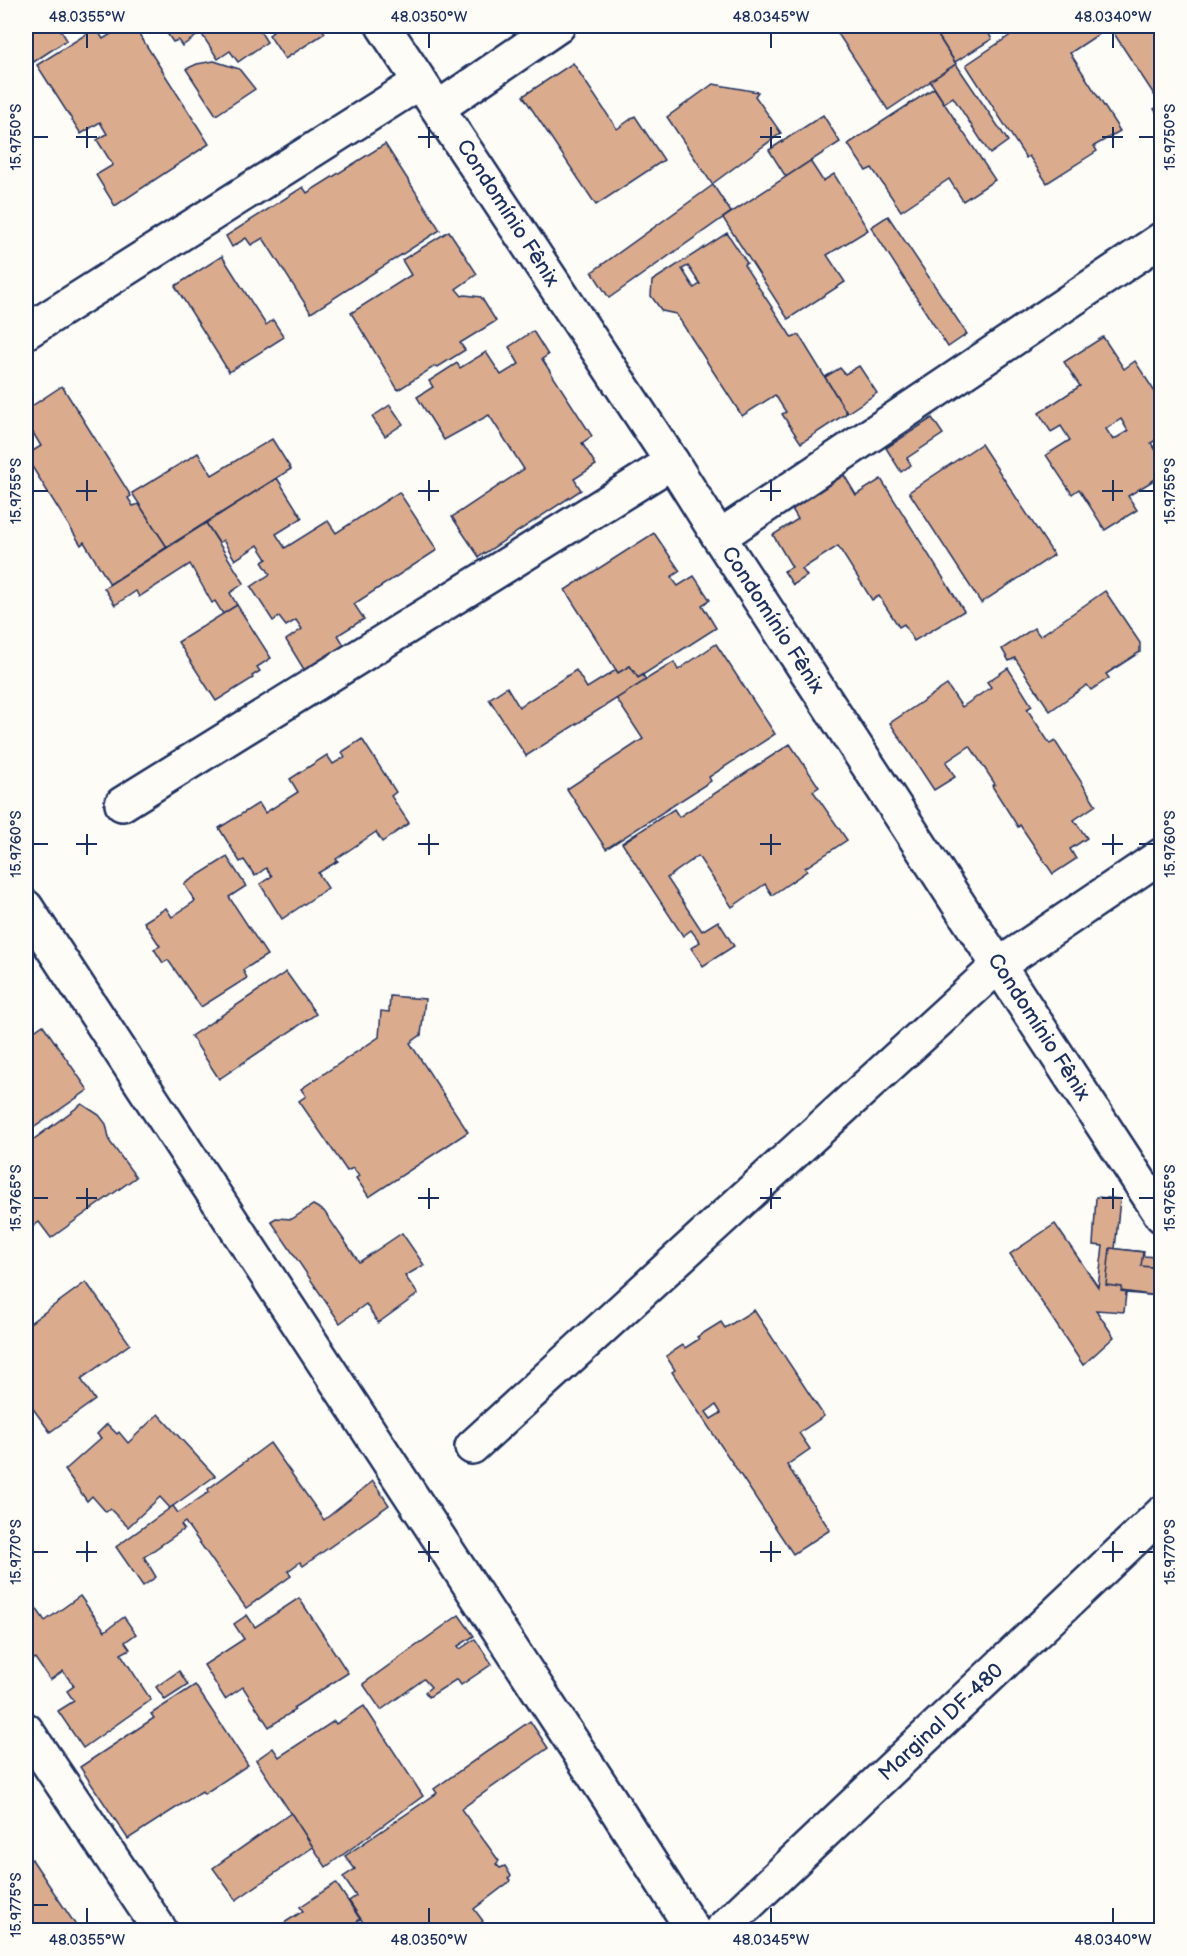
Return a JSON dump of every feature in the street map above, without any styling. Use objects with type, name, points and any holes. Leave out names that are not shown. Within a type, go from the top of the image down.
[{"type":"street","name":"Condomínio Fênix","points":[[383,26],[672,462],[1161,1216]]},
{"type":"street","points":[[26,332],[429,95],[558,26]]},
{"type":"street","points":[[719,537],[1161,239]]},
{"type":"street","points":[[122,804],[672,462]]},
{"type":"street","points":[[472,1447],[999,965],[1161,855]]},
{"type":"street","points":[[26,907],[603,1788],[693,1930]]},
{"type":"street","name":"Marginal DF-480","points":[[721,1930],[1161,1513]]},
{"type":"street","points":[[26,1730],[160,1930]]},
{"type":"building","points":[[26,26],[58,26],[67,40],[26,67]]},
{"type":"building","points":[[124,26],[134,26],[209,144],[115,206],[96,175],[113,165],[97,140],[107,134],[100,122],[81,134],[37,65],[96,28],[103,39]]},
{"type":"building","points":[[162,26],[268,26],[260,31],[267,42],[238,62],[230,51],[218,59],[201,33],[182,46],[178,40],[173,42]]},
{"type":"building","points":[[269,26],[320,26],[325,33],[285,59],[269,35],[273,32]]},
{"type":"building","points":[[833,26],[932,26],[956,64],[888,110]]},
{"type":"building","points":[[932,26],[988,26],[985,28],[992,39],[955,62]]},
{"type":"building","points":[[1013,26],[1102,26],[1105,30],[1070,53],[1120,131],[1094,146],[1097,151],[1047,183],[1029,156],[1026,158],[966,65],[1012,34],[1009,28]]},
{"type":"building","points":[[1109,26],[1162,26],[1162,120],[1154,109],[1161,105]]},
{"type":"building","points":[[214,61],[239,69],[255,89],[216,115],[186,69]]},
{"type":"building","points":[[573,63],[617,129],[635,116],[664,160],[596,205],[523,96]]},
{"type":"building","points":[[956,64],[1008,141],[990,154],[953,97],[944,103],[930,81]]},
{"type":"building","points":[[713,84],[758,92],[755,96],[781,133],[712,184],[667,117]]},
{"type":"building","points":[[934,88],[995,180],[963,201],[949,179],[901,211],[872,168],[866,171],[848,144]]},
{"type":"building","points":[[823,115],[840,142],[786,177],[769,150]]},
{"type":"building","points":[[385,144],[440,230],[311,313],[263,238],[251,245],[246,238],[232,247],[226,236],[303,187],[307,193]]},
{"type":"building","points":[[810,161],[823,181],[834,174],[868,230],[827,255],[845,282],[788,319],[723,218]]},
{"type":"building","points":[[713,185],[731,212],[609,298],[592,272]]},
{"type":"building","points":[[888,216],[967,334],[948,347],[871,227]]},
{"type":"building","points":[[449,231],[477,274],[456,289],[462,296],[481,297],[496,321],[460,343],[465,350],[398,390],[351,313],[411,275],[402,260]]},
{"type":"building","points":[[727,233],[747,263],[744,265],[792,338],[799,335],[847,413],[801,443],[782,414],[786,412],[775,395],[742,416],[676,314],[662,311],[651,296],[652,281]],"holes":[[[688,266],[700,284],[694,288],[682,269]]]},
{"type":"building","points":[[222,256],[266,325],[273,320],[284,337],[229,372],[175,286]]},
{"type":"building","points":[[533,331],[548,355],[542,359],[592,436],[582,443],[596,465],[574,479],[581,490],[479,557],[452,517],[524,469],[489,415],[444,440],[417,397],[433,387],[429,381],[457,363],[460,368],[486,352],[501,375],[519,364],[509,347]]},
{"type":"building","points":[[1103,337],[1124,369],[1135,361],[1162,403],[1162,436],[1151,443],[1162,459],[1162,475],[1128,496],[1137,510],[1105,530],[1079,489],[1072,494],[1046,455],[1070,440],[1061,426],[1051,432],[1039,413],[1080,386],[1064,362]],"holes":[[[1121,419],[1128,431],[1113,440],[1106,429]]]},
{"type":"building","points":[[859,366],[877,393],[847,413],[825,377],[840,368],[845,374]]},
{"type":"building","points":[[62,386],[131,496],[128,498],[133,506],[139,504],[167,547],[110,584],[84,542],[81,545],[26,457],[41,446],[26,421],[26,410]]},
{"type":"building","points":[[390,405],[403,424],[385,436],[372,417]]},
{"type":"building","points":[[932,418],[943,434],[907,458],[911,465],[901,472],[886,448]]},
{"type":"building","points":[[272,439],[291,469],[167,547],[132,493],[198,453],[212,475]]},
{"type":"building","points":[[981,444],[1054,555],[981,603],[909,492]]},
{"type":"building","points":[[844,475],[856,495],[881,479],[964,611],[914,641],[904,624],[899,627],[879,596],[872,600],[838,546],[802,569],[807,576],[793,585],[784,571],[792,567],[773,535],[798,519],[792,509]]},
{"type":"building","points":[[277,478],[302,518],[276,534],[285,548],[328,521],[336,533],[399,492],[437,550],[354,604],[364,619],[338,635],[347,650],[308,676],[286,640],[302,629],[296,620],[286,626],[279,617],[273,621],[251,587],[270,574],[262,562],[267,559],[258,545],[235,560],[223,540],[219,543],[206,523]]},
{"type":"building","points":[[206,523],[244,583],[230,593],[237,605],[223,614],[215,601],[212,603],[190,564],[139,597],[136,591],[115,605],[104,588]]},
{"type":"building","points":[[654,533],[680,571],[671,577],[678,586],[694,576],[710,600],[702,605],[716,628],[638,678],[630,666],[618,673],[565,590]]},
{"type":"building","points":[[1105,591],[1140,643],[1140,652],[1106,674],[1109,678],[1091,690],[1087,685],[1050,711],[1015,658],[1009,661],[1002,649],[1034,628],[1040,636]]},
{"type":"building","points":[[237,605],[271,658],[257,667],[260,671],[252,676],[253,678],[216,701],[178,642]]},
{"type":"building","points":[[716,644],[775,734],[709,777],[711,781],[606,849],[567,789],[643,739],[616,698],[674,662],[678,670]]},
{"type":"building","points":[[630,666],[638,678],[643,675],[646,680],[526,756],[489,699],[507,687],[519,707],[576,670],[587,688],[616,670],[618,673]]},
{"type":"building","points":[[1008,668],[1032,706],[1027,709],[1050,744],[1055,741],[1096,805],[1074,820],[1087,838],[1070,849],[1076,859],[1053,874],[1020,825],[1018,827],[992,786],[995,784],[970,746],[946,762],[955,777],[934,790],[890,723],[947,685],[962,707],[991,687],[987,682]]},
{"type":"building","points":[[362,739],[396,792],[391,796],[409,823],[382,842],[376,832],[336,859],[338,861],[318,873],[328,888],[282,919],[260,884],[272,876],[266,868],[255,876],[244,860],[240,862],[219,828],[259,803],[265,813],[298,792],[290,779],[327,755],[333,764],[345,757],[342,752]]},
{"type":"building","points":[[790,744],[819,787],[813,791],[847,840],[805,868],[807,871],[772,895],[765,884],[732,907],[698,856],[667,878],[702,931],[718,921],[734,946],[703,966],[691,948],[700,942],[691,930],[683,936],[622,843],[674,809],[679,817]]},
{"type":"building","points":[[227,857],[246,886],[229,897],[267,955],[243,970],[247,978],[201,1007],[168,960],[163,963],[154,949],[160,946],[144,922],[166,908],[172,917],[195,901],[184,884]]},
{"type":"building","points":[[286,972],[316,1014],[219,1079],[191,1036]]},
{"type":"building","points":[[390,996],[425,999],[421,1035],[410,1043],[468,1132],[369,1197],[356,1178],[359,1176],[353,1168],[347,1171],[299,1101],[306,1096],[301,1089],[379,1037],[381,1011],[389,1012]]},
{"type":"building","points":[[43,1025],[88,1090],[26,1133],[26,1037]]},
{"type":"building","points":[[82,1104],[99,1115],[106,1124],[110,1142],[136,1177],[51,1238],[39,1222],[26,1232],[26,1145]]},
{"type":"building","points":[[1096,1197],[1120,1199],[1115,1249],[1144,1252],[1143,1256],[1158,1257],[1161,1267],[1159,1296],[1126,1293],[1124,1312],[1096,1310],[1114,1337],[1083,1365],[1010,1254],[1055,1224],[1098,1287],[1103,1246],[1093,1245]]},
{"type":"building","points":[[313,1205],[324,1211],[359,1262],[402,1233],[424,1265],[405,1276],[418,1294],[378,1323],[366,1304],[340,1323],[271,1221],[276,1218],[292,1219]]},
{"type":"building","points":[[1110,1248],[1143,1252],[1141,1266],[1161,1268],[1158,1296],[1121,1291],[1122,1287],[1106,1285]]},
{"type":"building","points":[[86,1282],[130,1344],[81,1379],[95,1400],[50,1432],[26,1399],[26,1326]]},
{"type":"building","points":[[754,1310],[824,1416],[799,1433],[810,1449],[787,1465],[830,1530],[793,1554],[672,1372],[675,1370],[666,1356],[683,1345],[685,1348],[699,1339],[697,1337],[721,1322],[725,1328]],"holes":[[[716,1405],[721,1413],[711,1419],[706,1412]]]},
{"type":"building","points":[[158,1414],[215,1476],[170,1508],[160,1497],[128,1527],[110,1509],[106,1512],[92,1496],[87,1501],[65,1470],[101,1438],[97,1434],[107,1424],[117,1434],[119,1432],[128,1443]]},
{"type":"building","points":[[270,1443],[324,1520],[373,1481],[389,1505],[303,1566],[300,1562],[288,1571],[291,1576],[246,1608],[185,1522],[181,1525],[184,1529],[144,1557],[156,1577],[143,1586],[116,1547],[173,1506],[178,1513],[209,1492],[208,1489]]},
{"type":"building","points":[[80,1596],[105,1631],[124,1617],[136,1634],[125,1642],[130,1649],[121,1654],[151,1700],[83,1748],[58,1711],[74,1701],[67,1691],[74,1686],[63,1671],[50,1680],[35,1658],[29,1663],[26,1658],[26,1607],[32,1602],[45,1621]]},
{"type":"building","points":[[299,1598],[348,1673],[293,1708],[295,1710],[269,1727],[243,1687],[225,1699],[204,1665],[244,1639],[234,1624],[247,1615],[255,1627]]},
{"type":"building","points":[[459,1615],[474,1636],[458,1646],[460,1649],[475,1639],[492,1664],[461,1685],[457,1679],[429,1697],[425,1692],[431,1687],[424,1679],[381,1710],[363,1684]]},
{"type":"building","points":[[179,1671],[188,1685],[165,1700],[156,1687]]},
{"type":"building","points":[[195,1685],[248,1765],[204,1794],[202,1791],[128,1839],[80,1767],[154,1718],[151,1714]]},
{"type":"building","points":[[364,1706],[423,1796],[326,1867],[256,1760],[273,1748],[279,1757],[334,1721],[336,1724]]},
{"type":"building","points":[[530,1721],[548,1748],[461,1809],[499,1861],[496,1864],[500,1868],[505,1866],[511,1876],[508,1878],[509,1882],[474,1909],[483,1921],[473,1930],[368,1930],[349,1901],[356,1896],[343,1877],[355,1869],[345,1856],[437,1793],[434,1789]]},
{"type":"building","points":[[291,1813],[313,1847],[236,1900],[213,1868]]},
{"type":"building","points":[[32,1859],[79,1930],[26,1930],[26,1864]]},
{"type":"building","points":[[336,1883],[360,1919],[347,1930],[273,1930],[303,1911],[300,1907]]}]
